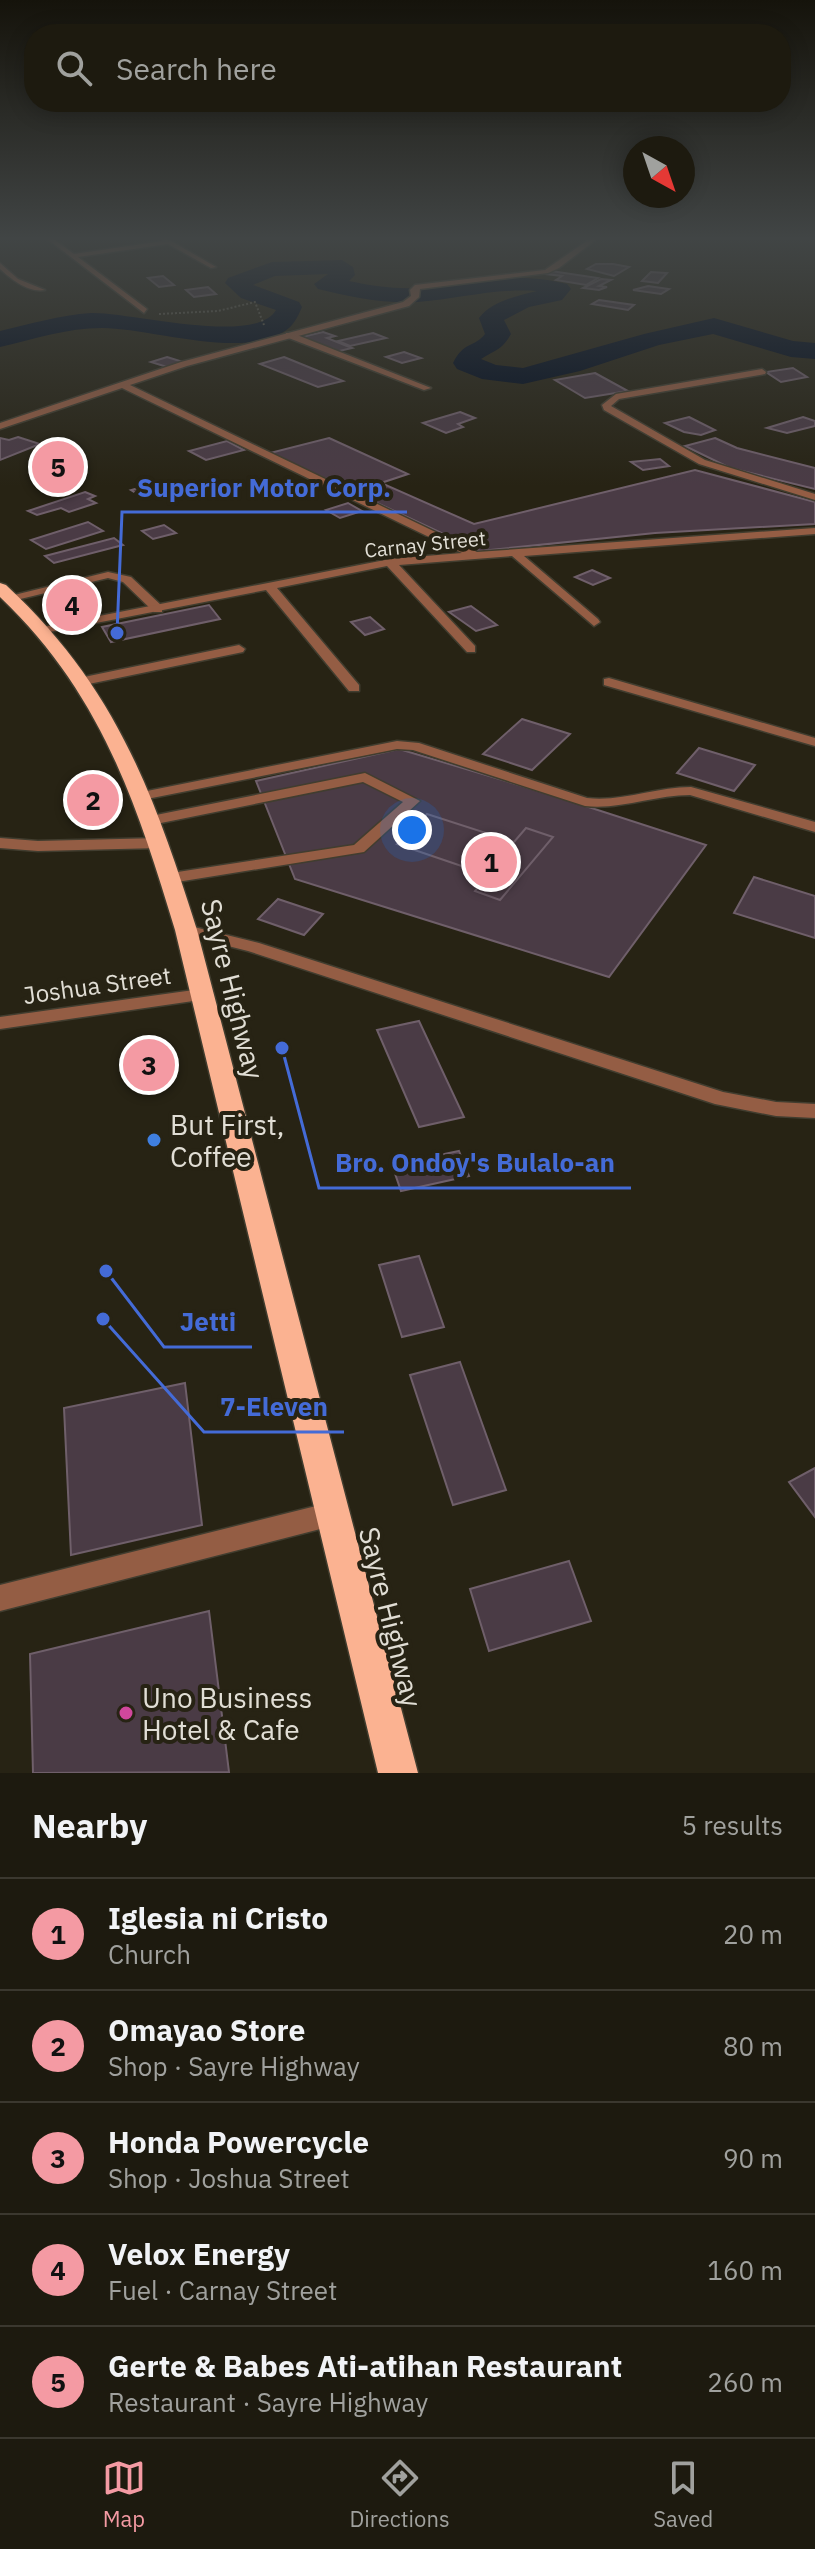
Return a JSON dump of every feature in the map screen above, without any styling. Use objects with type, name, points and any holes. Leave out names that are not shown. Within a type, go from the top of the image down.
[{"type":"highway","name":"Sayre Highway","points":[[6,593],[43,631],[98,703],[151,820],[171,878],[398,1773]]},
{"type":"street","points":[[0,426],[123,385],[343,321]]},
{"type":"street","points":[[289,335],[427,388]]},
{"type":"street","points":[[762,372],[616,397],[606,405],[693,458],[815,497]]},
{"type":"street","points":[[123,385],[474,555]]},
{"type":"street","name":"Carnay Street","points":[[43,631],[390,562],[815,531]]},
{"type":"street","points":[[513,552],[594,622]]},
{"type":"street","points":[[390,562],[471,649]]},
{"type":"street","points":[[6,593],[121,575],[158,609]]},
{"type":"street","points":[[270,587],[354,688]]},
{"type":"street","points":[[84,681],[239,649]]},
{"type":"street","points":[[609,682],[815,742]]},
{"type":"street","points":[[151,820],[397,745],[414,746],[585,802],[618,804],[671,791],[691,791],[815,827]]},
{"type":"street","points":[[0,843],[38,846],[365,777],[413,801],[359,849],[171,878]]},
{"type":"street","points":[[186,930],[253,947],[722,1099],[776,1109],[815,1111]]},
{"type":"street","name":"Joshua Street","points":[[0,1023],[201,995]]},
{"type":"street","points":[[0,1598],[332,1514]]},
{"type":"path","points":[[262,321],[274,339]]},
{"type":"building","points":[[323,332],[335,336],[327,338],[352,348],[335,352],[298,338]]},
{"type":"building","points":[[373,333],[386,338],[350,346],[338,341]]},
{"type":"building","points":[[404,352],[421,358],[402,363],[386,357]]},
{"type":"building","points":[[167,357],[183,362],[167,367],[151,362]]},
{"type":"building","points":[[284,357],[343,381],[318,387],[260,364]]},
{"type":"building","points":[[793,368],[807,377],[781,382],[766,372]]},
{"type":"building","points":[[595,373],[628,391],[585,398],[555,380]]},
{"type":"building","points":[[460,412],[475,418],[458,424],[463,427],[446,433],[423,423]]},
{"type":"building","points":[[689,417],[715,430],[701,435],[684,432],[665,423]]},
{"type":"building","points":[[803,417],[815,421],[815,426],[787,433],[767,428]]},
{"type":"building","points":[[18,437],[40,444],[0,460],[0,438],[9,440]]},
{"type":"building","points":[[329,438],[408,474],[381,483],[474,524],[695,470],[815,502],[815,524],[655,533],[480,551],[270,453]]},
{"type":"building","points":[[715,438],[737,448],[815,468],[815,489],[730,468],[685,446]]},
{"type":"building","points":[[227,441],[244,450],[206,460],[189,451]]},
{"type":"building","points":[[660,459],[669,466],[643,470],[631,462]]},
{"type":"building","points":[[156,483],[169,491],[144,498],[131,490]]},
{"type":"building","points":[[85,492],[95,496],[88,499],[96,503],[69,512],[61,508],[37,515],[28,511]]},
{"type":"building","points":[[348,503],[362,511],[340,518],[326,510]]},
{"type":"building","points":[[88,522],[103,531],[46,549],[31,540]]},
{"type":"building","points":[[164,525],[176,533],[153,539],[142,531]]},
{"type":"building","points":[[114,538],[123,545],[54,563],[45,556]]},
{"type":"building","points":[[592,570],[610,578],[593,585],[575,577]]},
{"type":"building","points":[[209,605],[220,619],[111,642],[102,627]]},
{"type":"building","points":[[471,606],[497,625],[476,631],[449,612]]},
{"type":"building","points":[[370,617],[384,629],[365,635],[351,622]]},
{"type":"building","points":[[522,719],[570,734],[532,770],[483,754]]},
{"type":"building","points":[[699,748],[755,765],[734,791],[677,773]]},
{"type":"building","points":[[399,749],[706,845],[609,977],[295,879],[256,781]]},
{"type":"building","points":[[427,814],[514,842],[526,828],[553,837],[500,900],[475,891],[488,875],[397,844]]},
{"type":"building","points":[[754,877],[815,896],[815,938],[734,913]]},
{"type":"building","points":[[278,899],[323,914],[304,935],[258,919]]},
{"type":"building","points":[[419,1021],[464,1117],[419,1127],[377,1030]]},
{"type":"building","points":[[459,1151],[469,1176],[401,1191],[392,1165]]},
{"type":"building","points":[[419,1256],[444,1327],[402,1337],[379,1265]]},
{"type":"building","points":[[460,1362],[506,1490],[453,1505],[410,1375]]},
{"type":"building","points":[[185,1383],[202,1525],[71,1555],[64,1408]]},
{"type":"building","points":[[815,1468],[815,1517],[789,1482]]},
{"type":"building","points":[[569,1561],[591,1621],[489,1651],[470,1589]]},
{"type":"building","name":"Uno Business Hotel & Cafe","points":[[209,1611],[229,1772],[33,1773],[30,1654]]},
{"type":"waterway","points":[[0,339],[63,323],[87,321]]},
{"type":"waterway","points":[[109,321],[220,335],[266,331],[283,321]]},
{"type":"waterway","points":[[492,321],[498,334],[492,344],[471,353],[466,363],[492,373],[523,376],[653,339],[714,326],[791,349],[815,351]]},
{"type":"place","name":"Gerte & Babes Ati-atihan Restaurant","points":[[58,467]]},
{"type":"place","name":"Velox Energy","points":[[72,605]]},
{"type":"place","name":"Superior Motor Corp.","points":[[117,633]]},
{"type":"place","name":"Omayao Store","points":[[93,800]]},
{"type":"place","name":"Iglesia ni Cristo","points":[[491,862]]},
{"type":"place","name":"Bro. Ondoy's Bulalo-an","points":[[282,1048]]},
{"type":"place","name":"Honda Powercycle","points":[[149,1065]]},
{"type":"place","name":"But First, Coffee","points":[[154,1140]]},
{"type":"place","name":"Jetti","points":[[106,1271]]},
{"type":"place","name":"7-Eleven","points":[[103,1319]]},
{"type":"place","name":"Uno Business Hotel & Cafe","points":[[126,1713]]}]
